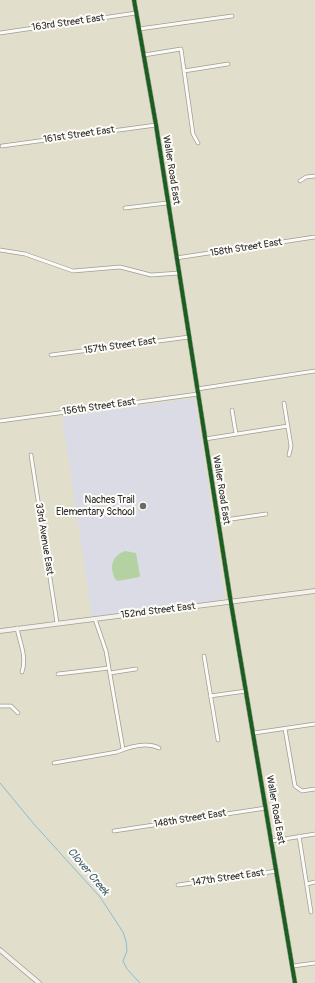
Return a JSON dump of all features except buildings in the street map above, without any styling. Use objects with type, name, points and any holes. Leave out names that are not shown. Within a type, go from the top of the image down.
[{"type":"main road","name":"152nd Street East","points":[[0,631],[231,603],[315,591]]},
{"type":"main road","points":[[0,950],[39,983]]},
{"type":"street","name":"Waller Road East","points":[[134,0],[156,125],[167,203],[231,603],[295,983]]},
{"type":"street","name":"163rd Street East","points":[[0,33],[136,13]]},
{"type":"street","points":[[139,29],[232,16]]},
{"type":"street","points":[[144,54],[181,49],[193,134],[198,143]]},
{"type":"street","points":[[184,71],[228,64]]},
{"type":"street","name":"161st Street East","points":[[2,146],[156,125]]},
{"type":"street","points":[[300,181],[306,177],[315,176]]},
{"type":"street","points":[[125,208],[167,203]]},
{"type":"street","name":"158th Street East","points":[[176,258],[315,237]]},
{"type":"street","points":[[0,250],[26,254],[73,271],[120,267],[151,275],[179,273]]},
{"type":"street","name":"157th Street East","points":[[51,355],[189,337]]},
{"type":"street","points":[[197,389],[315,371]]},
{"type":"street","name":"156th Street East","points":[[0,421],[198,394]]},
{"type":"street","points":[[284,403],[291,446],[289,455]]},
{"type":"street","points":[[232,410],[236,434]]},
{"type":"street","points":[[205,439],[288,426]]},
{"type":"street","name":"33rd Avenue East","points":[[31,455],[57,624]]},
{"type":"street","points":[[218,521],[266,514]]},
{"type":"street","points":[[95,619],[103,639],[123,749]]},
{"type":"street","points":[[17,628],[22,642],[24,663],[22,672]]},
{"type":"street","points":[[204,656],[218,740]]},
{"type":"street","points":[[58,674],[109,668]]},
{"type":"street","points":[[110,673],[136,669]]},
{"type":"street","points":[[210,696],[246,690]]},
{"type":"street","points":[[0,706],[11,706],[18,713]]},
{"type":"street","points":[[254,733],[315,724]]},
{"type":"street","points":[[285,729],[294,783],[299,789],[305,791],[315,789]]},
{"type":"street","points":[[54,763],[150,745],[159,748]]},
{"type":"street","name":"148th Street East","points":[[114,831],[266,808]]},
{"type":"street","points":[[272,841],[315,834]]},
{"type":"street","points":[[299,836],[311,912]]},
{"type":"street","name":"147th Street East","points":[[178,885],[277,871]]},
{"type":"street","points":[[306,884],[315,882]]},
{"type":"street","points":[[293,966],[315,963]]},
{"type":"shaded area","name":"Naches Trail Elementary School","points":[[195,398],[224,594],[219,602],[92,617],[62,417]]},
{"type":"green space","points":[[125,551],[136,553],[140,576],[118,581],[115,579],[113,574],[112,566],[117,556]]},
{"type":"waterway","name":"Clover Creek","points":[[0,783],[33,823],[100,897],[123,932],[127,951],[123,961],[127,969],[140,983]]},
{"type":"cycle path","points":[[134,0],[156,125],[231,603],[295,983]]},
{"type":"place","name":"Naches Trail Elementary School","points":[[143,506]]}]
